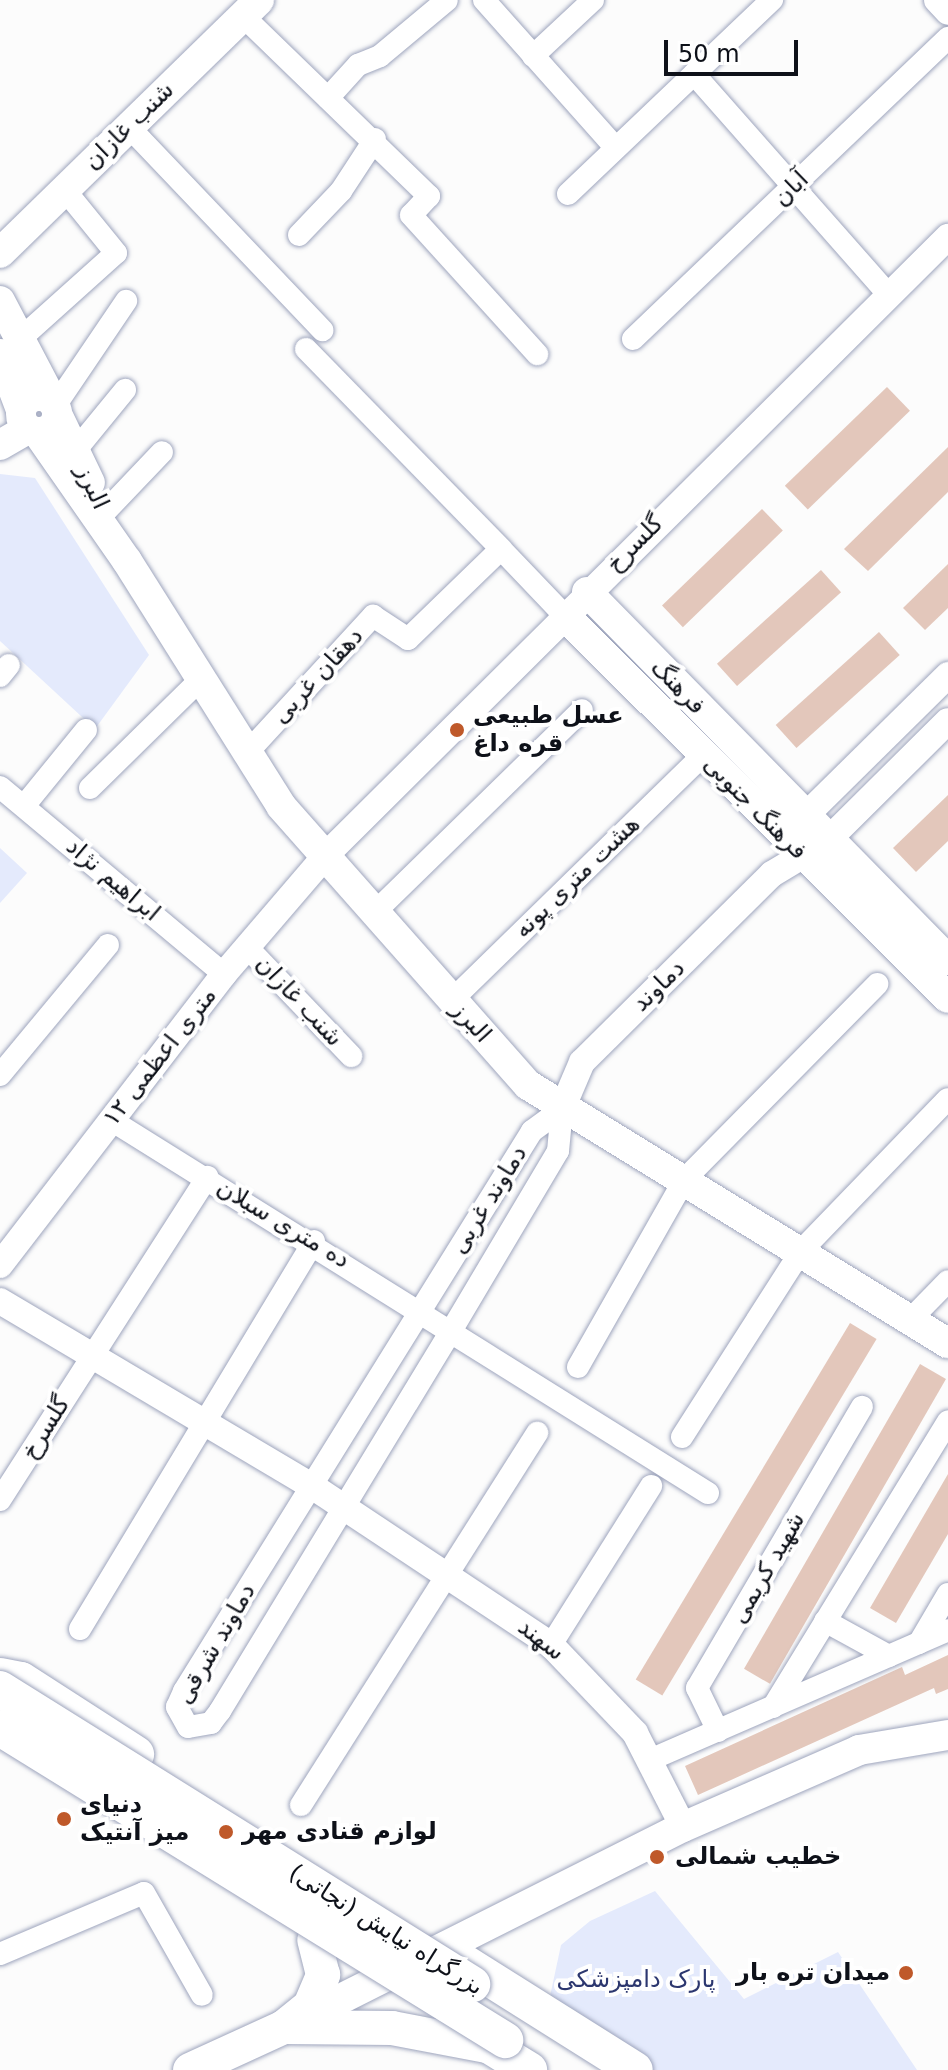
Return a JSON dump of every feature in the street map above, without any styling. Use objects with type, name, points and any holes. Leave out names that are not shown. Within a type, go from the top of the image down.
[{"type":"highway","points":[[0,1676],[21,1680],[635,2070]]},
{"type":"highway","name":"بزرگراه نیایش (نجاتی)","points":[[0,1689],[608,2070]]},
{"type":"highway","name":"بزرگراه نیایش (نجاتی)","points":[[0,1728],[553,2070]]},
{"type":"highway","points":[[0,1743],[314,1940],[529,2070]]},
{"type":"highway","points":[[272,1914],[306,1900],[307,1876],[299,1858]]},
{"type":"main road","name":"شنب غازان","points":[[0,253],[248,6]]},
{"type":"main road","name":"البرز","points":[[0,301],[9,347],[39,416],[199,681],[281,806],[528,1085],[562,1109],[685,1179],[948,1343]]},
{"type":"main road","name":"البرز","points":[[39,416],[75,451],[127,561]]},
{"type":"main road","points":[[0,443],[39,416]]},
{"type":"main road","name":"فرهنگ","points":[[587,592],[805,838],[948,960]]},
{"type":"main road","name":"فرهنگ جنوبی","points":[[564,615],[703,755],[805,838],[948,998]]},
{"type":"main road","points":[[190,2070],[284,2027],[683,1827],[859,1750],[948,1735]]},
{"type":"main road","points":[[284,2027],[310,2006],[321,1986],[314,1940]]},
{"type":"main road","points":[[392,2028],[424,2005],[441,1948]]},
{"type":"main road","points":[[284,2027],[392,2028],[492,2047]]},
{"type":"street","points":[[328,98],[358,65],[380,56],[447,0]]},
{"type":"street","points":[[484,0],[616,148]]},
{"type":"street","points":[[533,56],[593,0]]},
{"type":"street","points":[[568,194],[772,0]]},
{"type":"street","points":[[937,0],[948,12]]},
{"type":"street","points":[[248,6],[328,98],[375,139],[429,196],[411,215],[537,354]]},
{"type":"street","name":"آبان","points":[[633,339],[948,38]]},
{"type":"street","points":[[694,74],[888,294]]},
{"type":"street","points":[[128,126],[322,330]]},
{"type":"street","points":[[299,235],[341,191],[375,139]]},
{"type":"street","points":[[9,347],[116,253],[64,189]]},
{"type":"street","name":"گلسرخ","points":[[326,855],[587,592],[948,237]]},
{"type":"street","points":[[39,416],[126,301]]},
{"type":"street","points":[[306,349],[564,615]]},
{"type":"street","points":[[75,451],[125,390]]},
{"type":"street","points":[[104,513],[162,452]]},
{"type":"street","name":"دهقان غربی","points":[[246,754],[373,616],[408,639],[501,549]]},
{"type":"street","points":[[805,838],[948,675]]},
{"type":"street","points":[[90,788],[199,681]]},
{"type":"street","points":[[375,912],[582,710]]},
{"type":"street","points":[[805,838],[948,721]]},
{"type":"street","points":[[24,806],[86,730]]},
{"type":"street","name":"هشت متری پونه","points":[[452,1000],[703,755]]},
{"type":"street","name":"ابراهیم نژاد","points":[[0,787],[224,974]]},
{"type":"street","name":"دماوند","points":[[562,1109],[582,1062],[805,838]]},
{"type":"street","name":"۱۲ متری اعظمی","points":[[4,1253],[224,974],[326,855]]},
{"type":"street","points":[[0,1075],[108,945]]},
{"type":"street","name":"شنب غازان","points":[[247,947],[351,1056]]},
{"type":"street","points":[[578,1367],[685,1179],[877,984]]},
{"type":"street","points":[[682,1437],[801,1251],[948,1099]]},
{"type":"street","name":"دماوند غربی","points":[[312,1486],[532,1131],[562,1109]]},
{"type":"street","name":"دماوند غربی","points":[[344,1507],[558,1151],[562,1109]]},
{"type":"street","name":"ده متری سبلان","points":[[111,1120],[314,1241],[708,1493]]},
{"type":"street","name":"گلسرخ","points":[[0,1500],[207,1177]]},
{"type":"street","points":[[80,1629],[314,1241]]},
{"type":"street","points":[[910,1320],[948,1281]]},
{"type":"street","points":[[0,1301],[312,1486]]},
{"type":"street","name":"شهید کریمی","points":[[718,1731],[697,1688],[862,1407]]},
{"type":"street","points":[[773,1707],[948,1421]]},
{"type":"street","points":[[301,1805],[537,1433]]},
{"type":"street","name":"سهند","points":[[312,1486],[448,1573],[551,1645],[598,1690],[652,1759],[683,1827]]},
{"type":"street","name":"دماوند شرقی","points":[[312,1486],[184,1691],[177,1707],[188,1727],[211,1723],[220,1711],[344,1507]]},
{"type":"street","points":[[551,1645],[651,1486]]},
{"type":"street","points":[[919,1643],[948,1594]]},
{"type":"street","points":[[825,1621],[889,1656]]},
{"type":"street","points":[[652,1759],[948,1630]]},
{"type":"street","points":[[0,1954],[144,1893],[202,1995]]},
{"type":"green space","points":[[0,474],[35,478],[149,655],[95,729],[0,641]]},
{"type":"green space","points":[[0,848],[27,873],[0,903]]},
{"type":"green space","name":"پارک دامپزشکی","points":[[655,1891],[744,1999],[838,1952],[917,2070],[648,2070],[549,2001],[561,1945],[590,1921]]},
{"type":"building","points":[[887,387],[910,411],[808,509],[785,486]]},
{"type":"building","points":[[948,447],[948,492],[868,571],[844,549]]},
{"type":"building","points":[[762,509],[783,531],[683,627],[662,606]]},
{"type":"building","points":[[948,564],[948,608],[925,630],[903,608]]},
{"type":"building","points":[[821,570],[841,592],[737,686],[717,664]]},
{"type":"building","points":[[879,632],[900,655],[796,748],[776,725]]},
{"type":"building","points":[[948,795],[948,841],[916,872],[893,848]]},
{"type":"building","points":[[850,1323],[877,1339],[662,1696],[636,1680]]},
{"type":"building","points":[[920,1364],[946,1379],[770,1684],[744,1669]]},
{"type":"building","points":[[948,1474],[948,1534],[896,1623],[870,1608]]},
{"type":"building","points":[[948,1655],[948,1689],[936,1694],[934,1688],[698,1795],[685,1766],[902,1667],[905,1675]]},
{"type":"place","name":"عسل طبیعی قره داغ","points":[[457,730]]},
{"type":"place","name":"دنیای میز آنتیک","points":[[64,1819]]},
{"type":"place","name":"لوازم قنادی مهر","points":[[226,1832]]},
{"type":"place","name":"خطیب شمالی","points":[[657,1857]]},
{"type":"place","name":"میدان تره بار","points":[[906,1973]]}]
